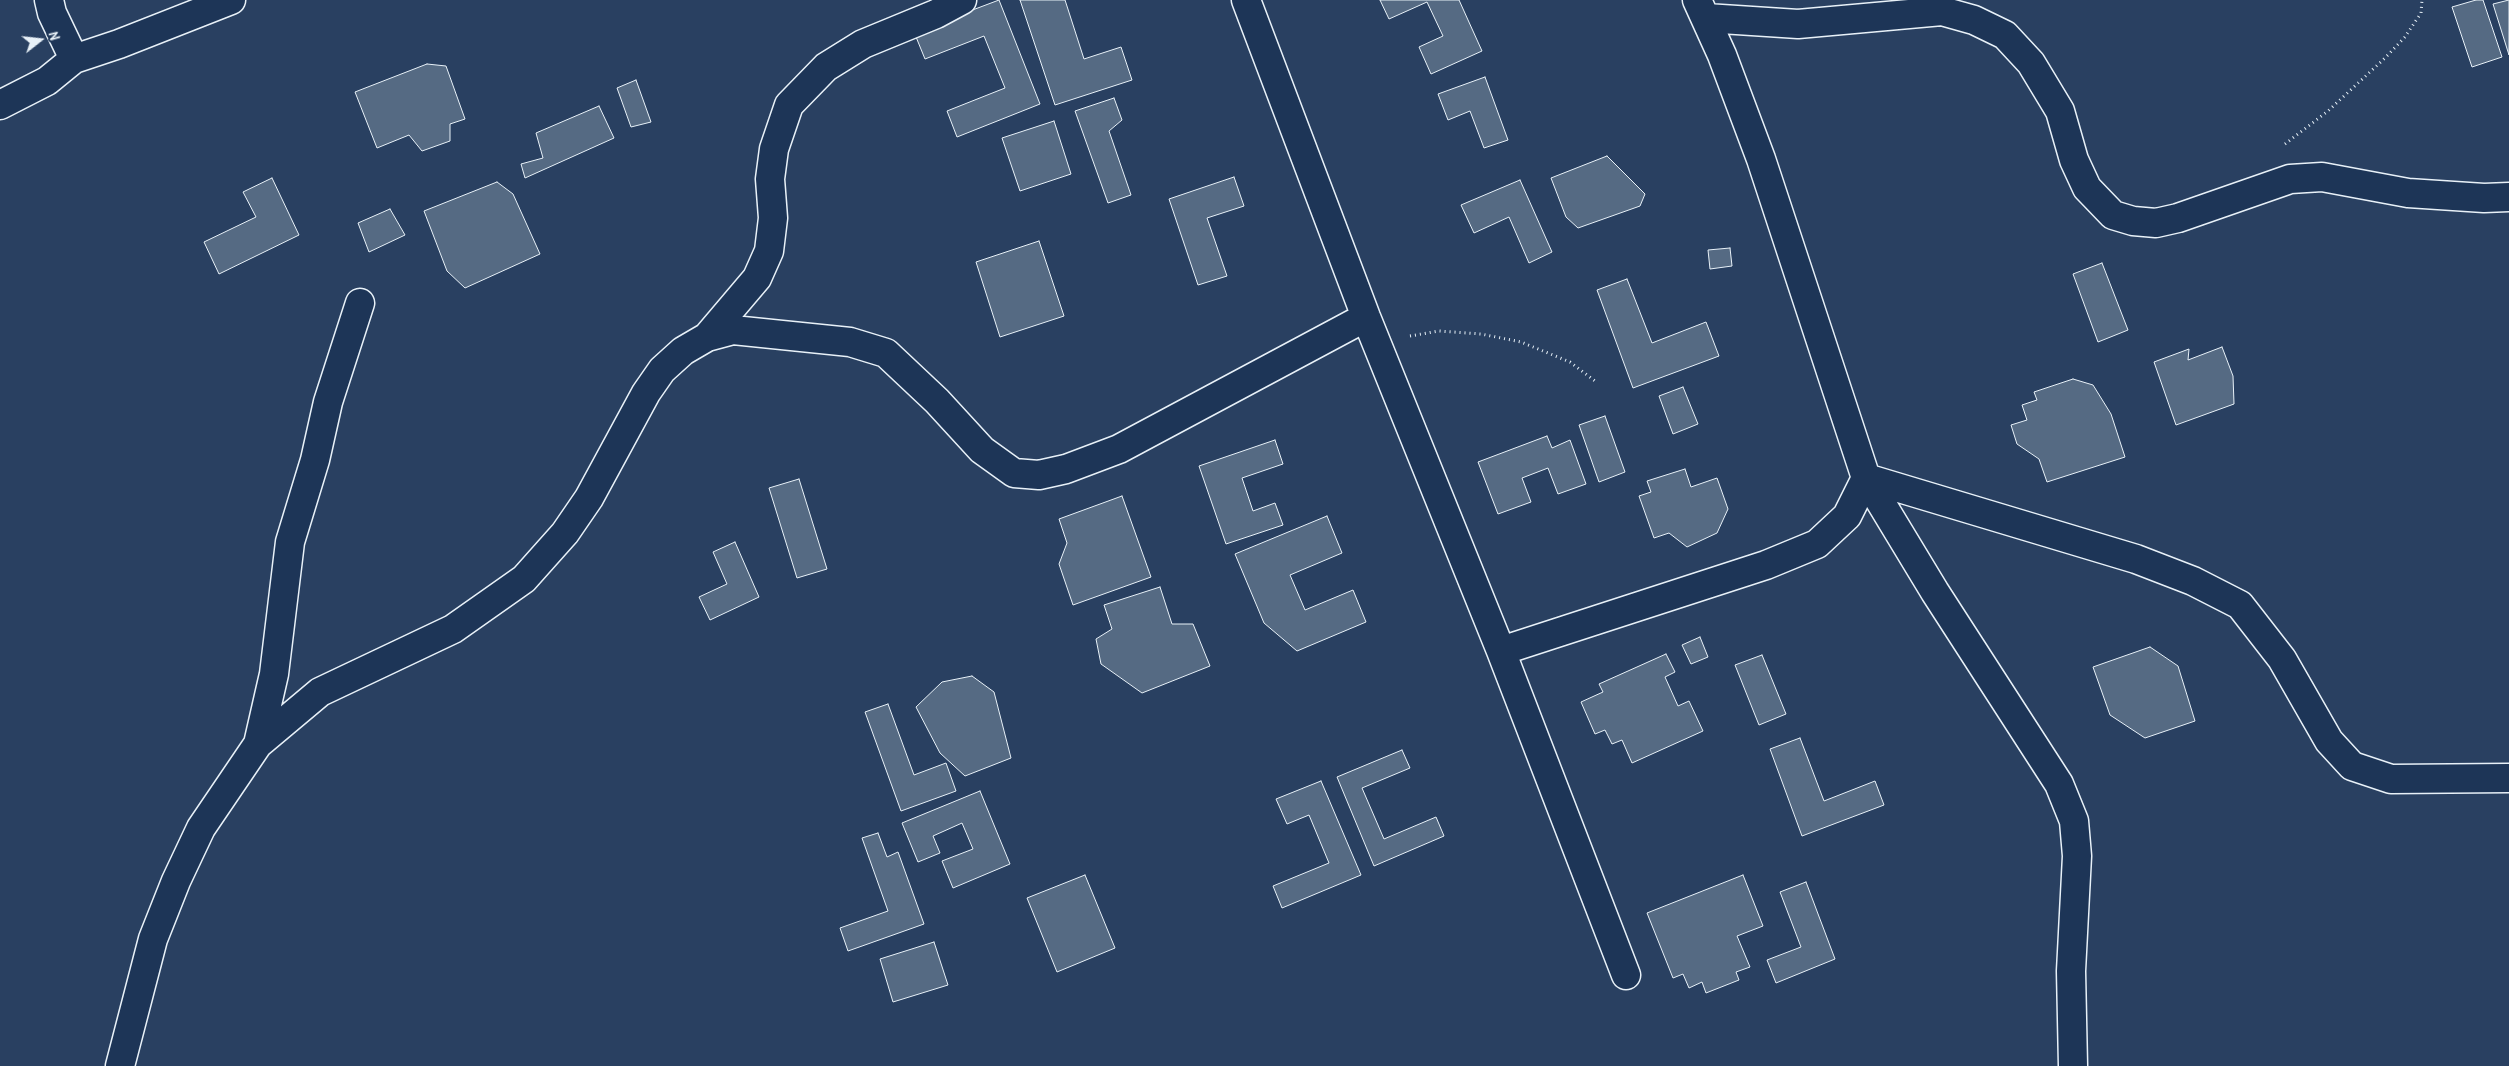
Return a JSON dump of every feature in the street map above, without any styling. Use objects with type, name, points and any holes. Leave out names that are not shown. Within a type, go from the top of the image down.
[{"type":"street","points":[[48,0],[52,13],[74,59]]},
{"type":"street","points":[[0,104],[47,81],[74,59],[231,0]]},
{"type":"street","points":[[707,337],[757,278],[769,251],[773,218],[770,180],[773,156],[789,105],[826,67],[863,44],[936,14],[962,0]]},
{"type":"street","points":[[1246,0],[1371,330],[1501,651],[1626,975]]},
{"type":"street","points":[[1701,9],[1798,24],[1942,11],[1974,20],[2005,35],[2031,63],[2060,111],[2074,160],[2087,188],[2112,215],[2133,221],[2156,223],[2178,218],[2290,179],[2322,177],[2408,193],[2484,198],[2509,197]]},
{"type":"street","points":[[1701,9],[1761,159],[1866,478],[1935,592],[2059,784],[2074,821],[2077,856],[2071,971],[2073,1066]]},
{"type":"street","points":[[258,744],[274,674],[290,542],[315,460],[328,402],[360,303]]},
{"type":"street","points":[[120,1066],[153,939],[176,881],[200,828],[258,744],[320,692],[453,629],[524,579],[565,533],[580,512],[662,370],[683,351],[707,337],[733,330],[850,342],[886,353],[937,401],[982,450],[1014,473],[1039,475],[1066,469],[1119,449],[1371,330]]},
{"type":"street","points":[[1501,651],[1766,565],[1816,544],[1847,516],[1866,478]]},
{"type":"street","points":[[1866,478],[2136,559],[2194,581],[2240,605],[2282,659],[2330,741],[2352,766],[2391,779],[2509,778]]},
{"type":"path","points":[[2282,147],[2328,111],[2385,58],[2405,37],[2421,14],[2422,0]]},
{"type":"path","points":[[1371,330],[1481,334],[1521,342],[1570,362],[1596,381]]},
{"type":"building","points":[[999,0],[1040,104],[957,137],[947,111],[1005,88],[984,36],[925,59],[914,32]]},
{"type":"building","points":[[1020,0],[1065,0],[1084,59],[1121,47],[1132,80],[1055,105]]},
{"type":"building","points":[[1380,0],[1459,0],[1482,51],[1431,74],[1419,47],[1443,36],[1427,2],[1389,19]]},
{"type":"building","points":[[2476,0],[2483,0],[2502,57],[2472,67],[2452,7]]},
{"type":"building","points":[[2509,0],[2509,55],[2493,4]]},
{"type":"building","points":[[427,64],[446,66],[465,119],[450,124],[450,141],[422,151],[409,135],[377,148],[355,92]]},
{"type":"building","points":[[1485,77],[1508,140],[1484,148],[1470,111],[1448,120],[1438,94]]},
{"type":"building","points":[[636,80],[651,122],[631,127],[617,88]]},
{"type":"building","points":[[1114,98],[1122,120],[1109,131],[1131,195],[1108,203],[1075,111]]},
{"type":"building","points":[[599,106],[614,138],[525,178],[521,164],[543,158],[536,133]]},
{"type":"building","points":[[1054,121],[1071,174],[1020,191],[1002,138]]},
{"type":"building","points":[[1607,156],[1645,194],[1640,206],[1578,228],[1566,217],[1551,178]]},
{"type":"building","points":[[1234,177],[1244,206],[1207,218],[1227,276],[1198,285],[1169,199]]},
{"type":"building","points":[[272,178],[299,235],[219,274],[204,242],[256,217],[243,192]]},
{"type":"building","points":[[1520,180],[1552,252],[1529,263],[1509,217],[1474,233],[1461,205]]},
{"type":"building","points":[[497,182],[513,194],[540,254],[465,288],[447,271],[424,211]]},
{"type":"building","points":[[390,209],[405,235],[369,252],[358,223]]},
{"type":"building","points":[[1039,241],[1064,316],[1000,337],[976,262]]},
{"type":"building","points":[[1730,248],[1732,266],[1710,269],[1708,250]]},
{"type":"building","points":[[2102,263],[2128,330],[2098,342],[2073,274]]},
{"type":"building","points":[[1627,279],[1652,343],[1706,322],[1719,356],[1633,388],[1597,290]]},
{"type":"building","points":[[2222,347],[2233,376],[2234,404],[2176,425],[2154,362],[2189,349],[2188,360]]},
{"type":"building","points":[[2073,379],[2093,385],[2111,414],[2125,457],[2047,482],[2039,459],[2017,444],[2011,425],[2027,420],[2022,405],[2037,400],[2034,392]]},
{"type":"building","points":[[1683,387],[1698,424],[1673,434],[1659,396]]},
{"type":"building","points":[[1605,416],[1625,472],[1599,482],[1579,425]]},
{"type":"building","points":[[1547,436],[1552,448],[1570,440],[1586,484],[1558,494],[1548,468],[1522,478],[1531,502],[1498,514],[1478,462]]},
{"type":"building","points":[[1275,440],[1283,464],[1242,478],[1253,511],[1275,503],[1283,525],[1226,544],[1199,466]]},
{"type":"building","points":[[1685,469],[1691,487],[1717,478],[1728,509],[1717,533],[1687,547],[1669,533],[1654,538],[1639,496],[1651,492],[1647,481]]},
{"type":"building","points":[[799,479],[827,569],[797,578],[769,488]]},
{"type":"building","points":[[1122,496],[1151,577],[1073,605],[1059,564],[1067,543],[1059,519]]},
{"type":"building","points":[[1327,516],[1342,553],[1290,575],[1305,610],[1353,590],[1366,622],[1297,651],[1264,623],[1235,554]]},
{"type":"building","points":[[735,542],[759,597],[710,620],[699,597],[727,584],[713,552]]},
{"type":"building","points":[[1160,587],[1172,624],[1193,624],[1210,666],[1142,693],[1101,664],[1096,639],[1112,629],[1104,605]]},
{"type":"building","points":[[1700,637],[1708,657],[1691,664],[1682,645]]},
{"type":"building","points":[[2150,647],[2178,666],[2195,721],[2145,738],[2110,715],[2093,667]]},
{"type":"building","points":[[1666,654],[1675,672],[1665,677],[1678,706],[1689,701],[1703,731],[1632,763],[1622,740],[1612,744],[1605,730],[1595,734],[1581,702],[1603,692],[1599,684]]},
{"type":"building","points":[[1762,655],[1786,714],[1759,725],[1735,665]]},
{"type":"building","points":[[972,676],[994,692],[1011,758],[965,776],[940,753],[916,707],[942,682]]},
{"type":"building","points":[[888,704],[914,775],[946,763],[956,791],[901,811],[865,712]]},
{"type":"building","points":[[1800,738],[1824,801],[1875,781],[1884,805],[1802,836],[1770,749]]},
{"type":"building","points":[[1402,750],[1410,768],[1362,788],[1384,839],[1436,817],[1444,836],[1374,866],[1337,777]]},
{"type":"building","points":[[1321,781],[1361,875],[1282,908],[1273,886],[1329,863],[1309,815],[1287,824],[1276,799]]},
{"type":"building","points":[[980,791],[1010,864],[953,888],[942,861],[973,849],[962,823],[933,836],[940,853],[918,862],[902,823]]},
{"type":"building","points":[[878,833],[887,857],[898,852],[924,924],[848,951],[840,928],[888,911],[862,838]]},
{"type":"building","points":[[1085,875],[1115,948],[1057,972],[1027,898]]},
{"type":"building","points":[[1743,875],[1763,926],[1737,936],[1750,967],[1736,972],[1739,980],[1706,993],[1702,982],[1689,988],[1683,974],[1673,978],[1647,913]]},
{"type":"building","points":[[1806,882],[1835,959],[1776,983],[1767,960],[1801,947],[1780,892]]},
{"type":"building","points":[[934,942],[948,985],[893,1002],[880,959]]}]
